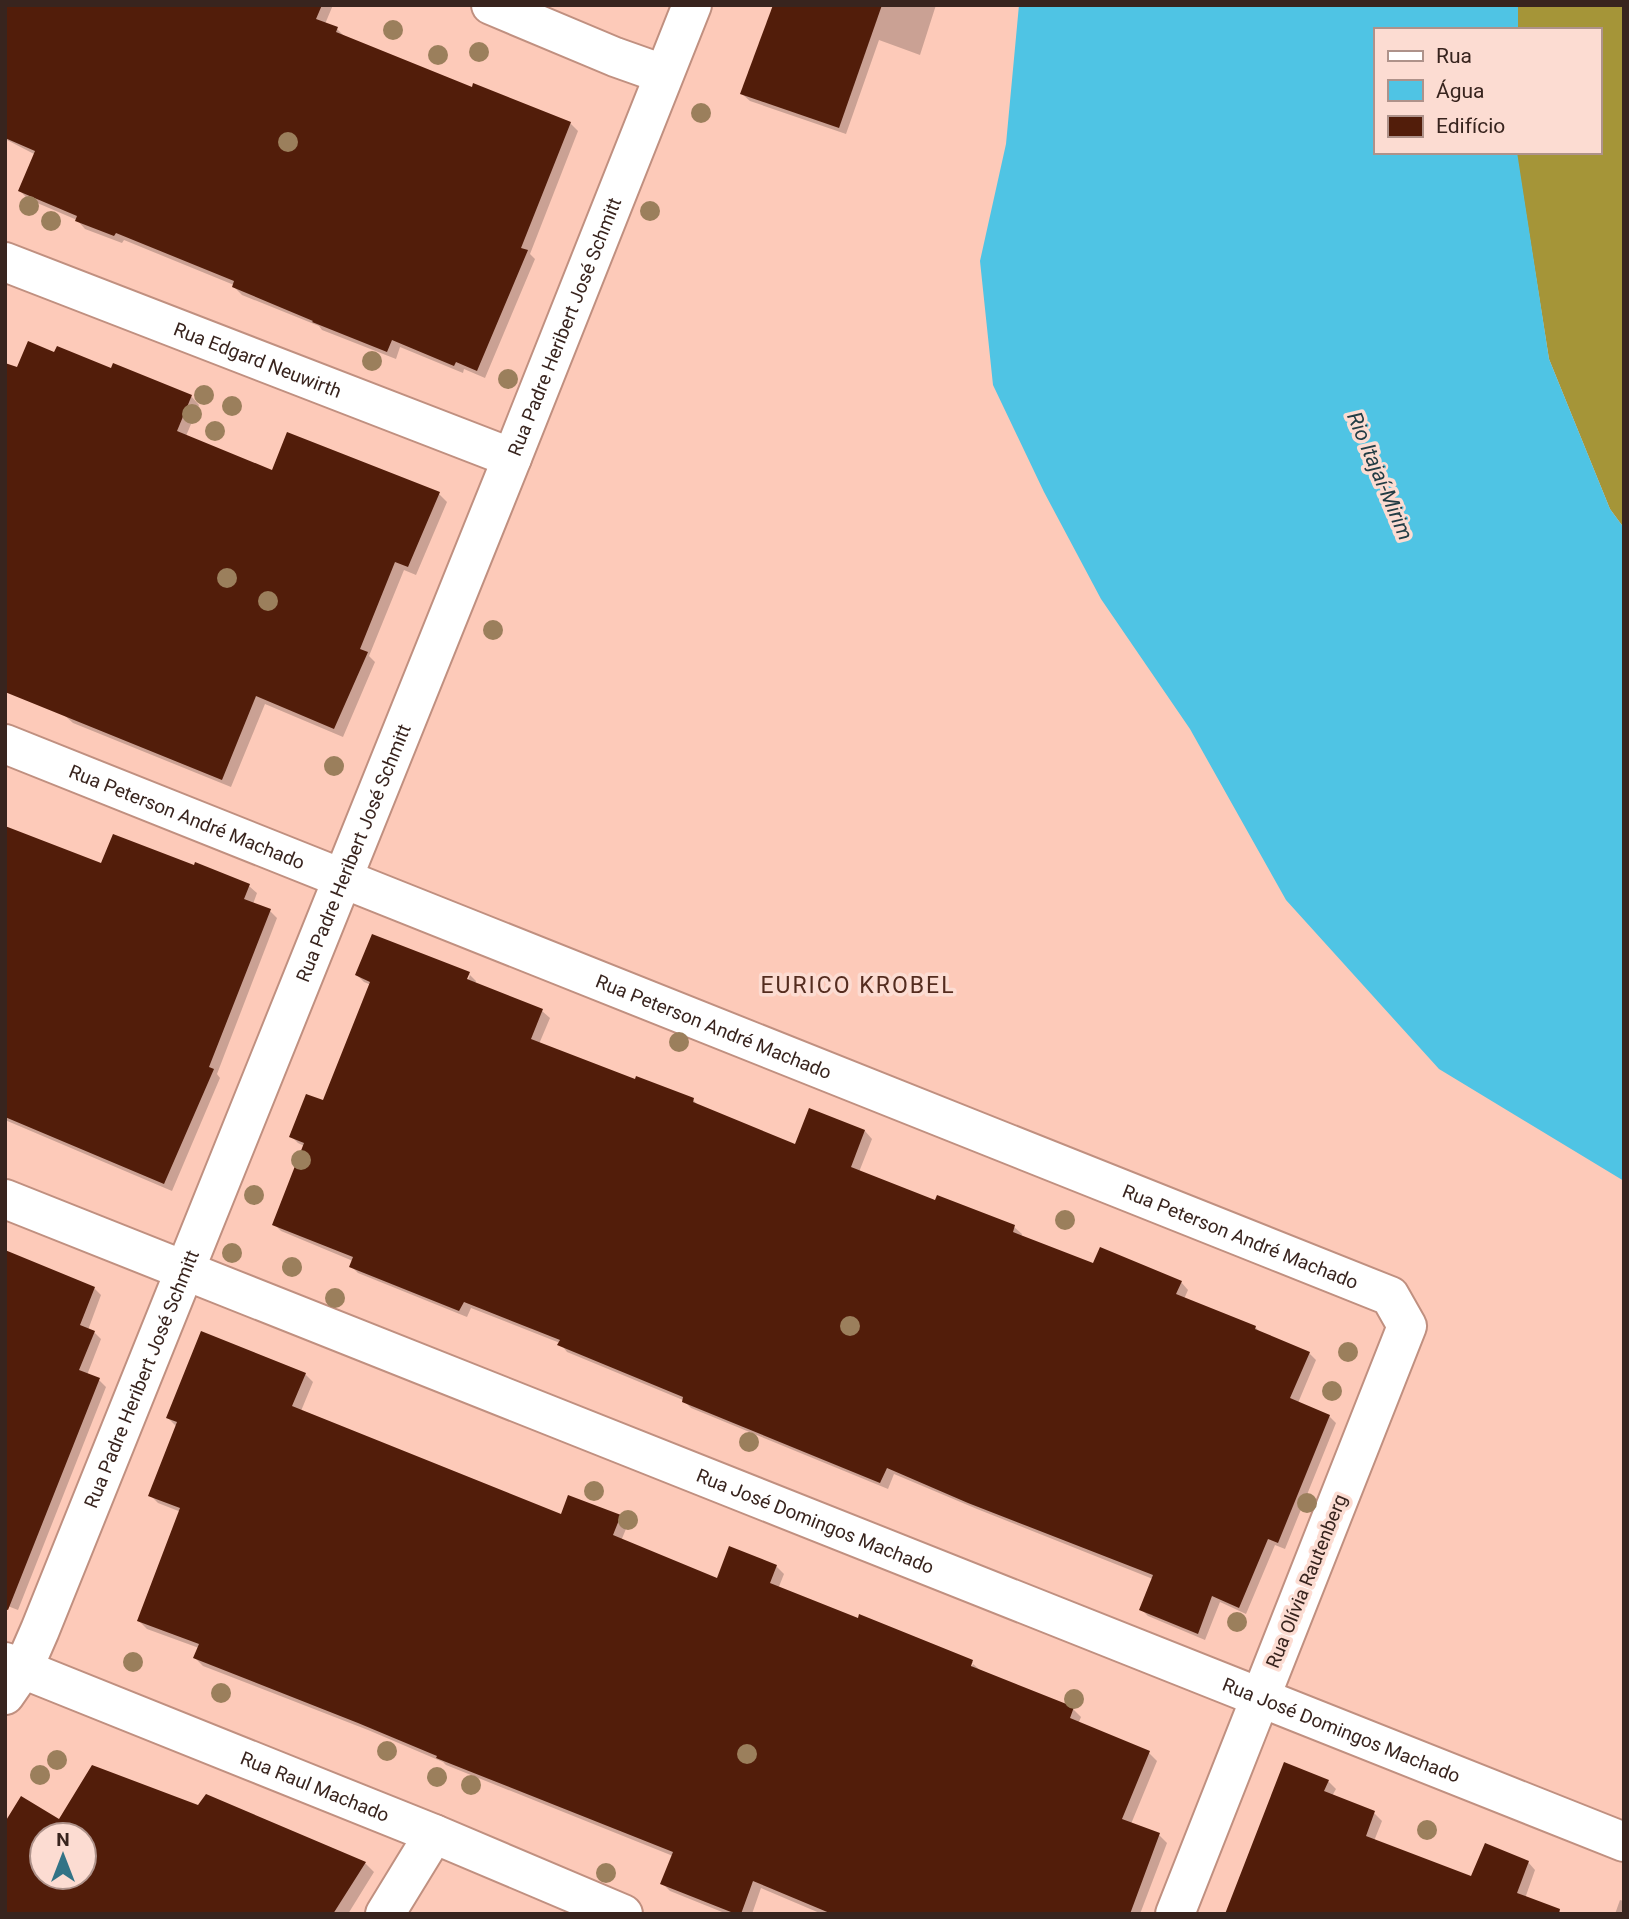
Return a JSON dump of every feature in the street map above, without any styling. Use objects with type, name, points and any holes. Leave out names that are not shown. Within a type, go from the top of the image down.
[{"type":"street","points":[[491,5],[663,74]]},
{"type":"street","name":"Rua Padre Heribert José Schmitt","points":[[11,1675],[184,1270],[692,5]]},
{"type":"street","name":"Rua Edgard Neuwirth","points":[[5,262],[512,458]]},
{"type":"street","name":"Rua Peterson André Machado","points":[[5,744],[1390,1296],[1407,1326]]},
{"type":"street","name":"Rua José Domingos Machado","points":[[5,1199],[1624,1842]]},
{"type":"street","name":"Rua Olívia Rautenberg","points":[[1175,1914],[1407,1326]]},
{"type":"street","name":"Rua Raul Machado","points":[[11,1675],[434,1834],[623,1914]]},
{"type":"street","points":[[385,1914],[434,1834]]},
{"type":"shaded area","points":[[1518,5],[1624,5],[1624,528],[1610,509],[1549,359],[1517,157],[1517,154],[1601,154],[1601,28],[1518,28]]},
{"type":"water","name":"Rio Itajaí-Mirim","points":[[1019,5],[1518,5],[1518,28],[1374,28],[1374,154],[1517,154],[1549,359],[1610,509],[1624,528],[1624,1181],[1439,1069],[1286,900],[1190,729],[1101,599],[1044,492],[993,385],[980,261],[1006,144]]},
{"type":"building","points":[[5,5],[322,5],[316,19],[338,27],[336,32],[472,87],[473,83],[571,122],[521,248],[528,250],[477,371],[456,362],[454,366],[392,340],[387,352],[232,287],[234,281],[116,233],[114,236],[75,221],[77,216],[18,191],[35,151],[5,138]]},
{"type":"building","points":[[773,5],[882,5],[839,128],[740,94]]},
{"type":"building","points":[[28,341],[54,352],[57,346],[111,368],[113,363],[192,395],[177,431],[272,470],[287,432],[440,492],[408,567],[395,562],[360,649],[368,652],[334,729],[256,696],[222,780],[5,692],[5,363],[17,367]]},
{"type":"building","points":[[5,826],[101,863],[113,834],[250,884],[244,899],[271,909],[209,1067],[214,1069],[164,1184],[5,1117]]},
{"type":"building","points":[[372,934],[470,972],[467,979],[543,1009],[531,1039],[635,1079],[636,1076],[694,1098],[693,1102],[795,1144],[809,1108],[865,1130],[851,1167],[935,1200],[937,1195],[1015,1225],[1013,1232],[1093,1263],[1100,1247],[1182,1281],[1176,1294],[1256,1326],[1255,1329],[1310,1352],[1290,1398],[1330,1415],[1278,1543],[1268,1539],[1239,1608],[1212,1596],[1198,1634],[1139,1610],[1153,1575],[968,1503],[887,1468],[880,1483],[682,1402],[683,1397],[557,1345],[560,1340],[464,1302],[459,1311],[349,1267],[353,1257],[272,1225],[304,1143],[289,1137],[306,1094],[323,1100],[370,982],[355,975]]},
{"type":"building","points":[[5,1250],[95,1287],[80,1325],[95,1331],[79,1370],[100,1378],[8,1610],[5,1609]]},
{"type":"building","points":[[201,1331],[306,1373],[292,1406],[561,1514],[568,1495],[621,1515],[613,1535],[717,1578],[729,1546],[777,1565],[770,1583],[858,1618],[859,1614],[973,1660],[971,1666],[1074,1707],[1070,1718],[1150,1751],[1122,1819],[1160,1833],[1130,1914],[832,1914],[753,1881],[741,1914],[736,1914],[660,1884],[673,1852],[193,1658],[199,1644],[137,1621],[180,1508],[148,1496],[177,1422],[166,1418]]},
{"type":"building","points":[[1284,1762],[1329,1780],[1324,1791],[1375,1811],[1366,1836],[1471,1876],[1485,1843],[1529,1861],[1517,1893],[1560,1909],[1559,1914],[1225,1914]]},
{"type":"building","points":[[92,1765],[198,1805],[206,1794],[366,1862],[333,1914],[5,1914],[5,1822],[21,1796],[59,1819]]},
{"type":"district","name":"EURICO KROBEL","points":[[858,985]]}]
